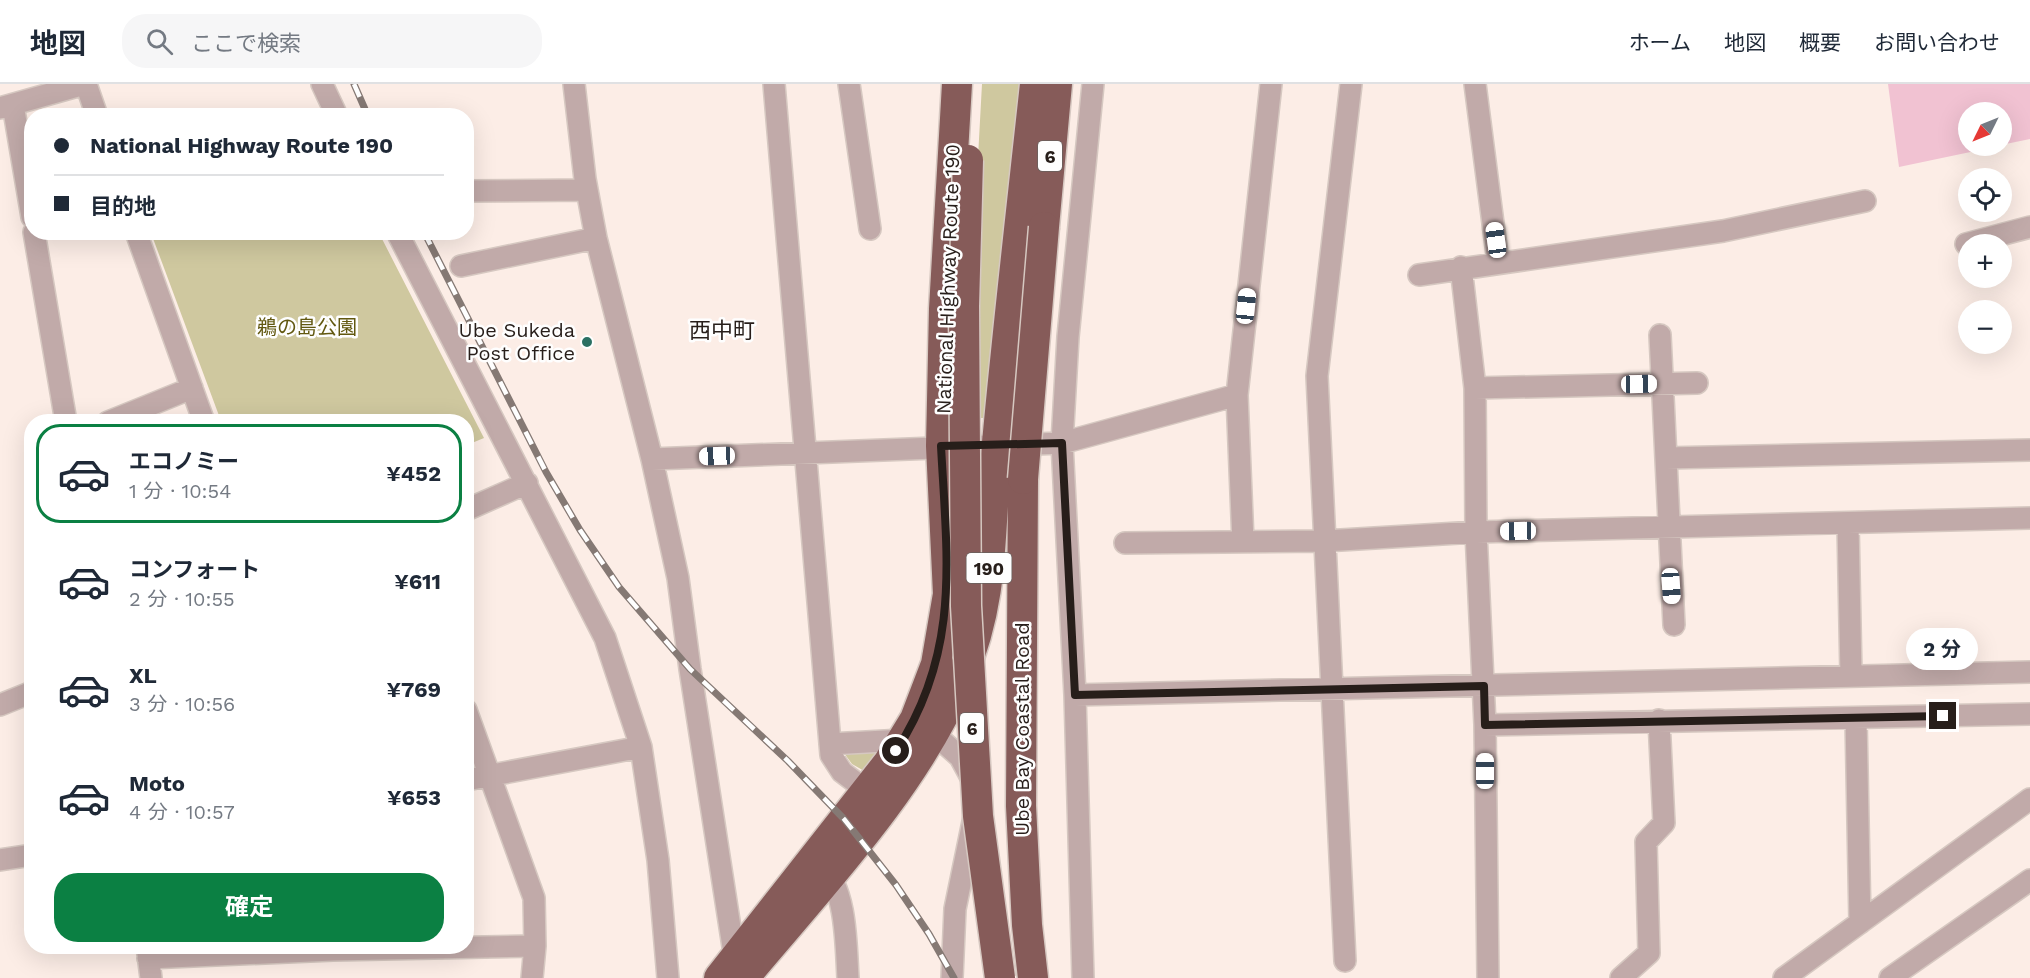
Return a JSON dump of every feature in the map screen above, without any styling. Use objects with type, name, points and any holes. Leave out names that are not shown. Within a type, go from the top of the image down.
[{"type":"highway","name":"National Highway Route 190","points":[[734,973],[821,867],[907,774],[936,664],[948,594],[941,446],[944,309],[957,84]]},
{"type":"highway","name":"6","points":[[975,84],[968,160],[963,476],[974,767],[981,852],[1000,978]]},
{"type":"highway","name":"National Highway Route 190","points":[[821,867],[867,791],[961,680],[982,618],[989,584],[997,446],[1035,84]]},
{"type":"highway","name":"Ube Bay Coastal Road","points":[[1033,978],[1027,925],[1021,806],[1023,479],[1057,84]]},
{"type":"street","points":[[24,183],[6,107],[85,84],[94,108]]},
{"type":"street","points":[[322,84],[334,108]]},
{"type":"street","points":[[574,84],[587,190],[596,238],[652,459],[678,578],[734,973]]},
{"type":"street","points":[[774,84],[803,453],[831,755],[842,772],[867,791]]},
{"type":"street","points":[[849,84],[870,229]]},
{"type":"street","points":[[1083,978],[1075,695],[1062,443],[1068,337],[1093,84]]},
{"type":"street","points":[[1243,542],[1237,395],[1270,84]]},
{"type":"street","points":[[1345,961],[1317,376],[1351,84]]},
{"type":"street","points":[[1475,84],[1498,262]]},
{"type":"street","points":[[474,191],[587,190]]},
{"type":"street","points":[[1419,275],[1461,267],[1724,231],[1865,201]]},
{"type":"street","points":[[2004,234],[2030,227]]},
{"type":"street","points":[[461,266],[596,238]]},
{"type":"street","points":[[35,240],[65,414]]},
{"type":"street","points":[[139,240],[201,414]]},
{"type":"street","points":[[401,240],[605,638],[640,747],[658,860],[668,978]]},
{"type":"street","points":[[1461,267],[1475,388],[1476,532],[1485,725],[1488,978]]},
{"type":"street","points":[[1660,335],[1674,625]]},
{"type":"street","points":[[1475,388],[1697,383]]},
{"type":"street","points":[[128,414],[192,388]]},
{"type":"street","points":[[652,459],[1062,443],[1237,395]]},
{"type":"street","points":[[1666,458],[2030,450]]},
{"type":"street","points":[[474,506],[527,483]]},
{"type":"street","points":[[1125,543],[1324,541],[1476,532],[2030,518]]},
{"type":"street","points":[[1848,524],[1851,676]]},
{"type":"street","points":[[1075,695],[2030,672]]},
{"type":"street","points":[[0,705],[24,695]]},
{"type":"street","points":[[1485,725],[2030,714]]},
{"type":"street","points":[[1856,719],[1860,923]]},
{"type":"street","points":[[1621,978],[1649,953],[1646,842],[1664,823],[1659,720]]},
{"type":"street","points":[[830,744],[918,730],[960,757],[976,786],[973,820],[955,909],[952,978]]},
{"type":"street","points":[[474,732],[534,898],[535,946],[532,978]]},
{"type":"street","points":[[474,779],[640,747]]},
{"type":"street","points":[[1784,978],[2028,805]]},
{"type":"street","points":[[0,860],[24,856]]},
{"type":"street","points":[[821,867],[839,897],[844,923],[848,978]]},
{"type":"street","points":[[1890,978],[2030,880]]},
{"type":"street","points":[[474,947],[535,946]]},
{"type":"street","points":[[149,961],[248,954]]},
{"type":"green space","points":[[982,84],[1025,84],[989,418],[972,418],[972,268]]},
{"type":"green space","name":"鵜の島公園","points":[[154,240],[383,240],[472,414],[218,414]]},
{"type":"green space","name":"鵜の島公園","points":[[474,418],[484,438],[474,442]]},
{"type":"green space","points":[[882,745],[866,772],[852,764],[844,753]]},
{"type":"shaded area","points":[[1888,84],[2030,84],[2030,139],[2012,143],[2012,102],[1958,102],[1958,155],[1899,167]]},
{"type":"railway","points":[[354,84],[364,108]]},
{"type":"railway","points":[[428,240],[546,472],[580,530],[619,587],[690,669],[788,761],[844,819],[896,885],[929,934],[954,978]]},
{"type":"place","name":"Ube Sukeda Post Office","points":[[587,342]]},
{"type":"district","name":"西中町","points":[[722,330]]},
{"type":"route","points":[[896,751],[915,719],[926,694],[945,626],[948,594],[941,446],[1062,443],[1075,695],[1484,686],[1485,725],[1943,716]]}]
